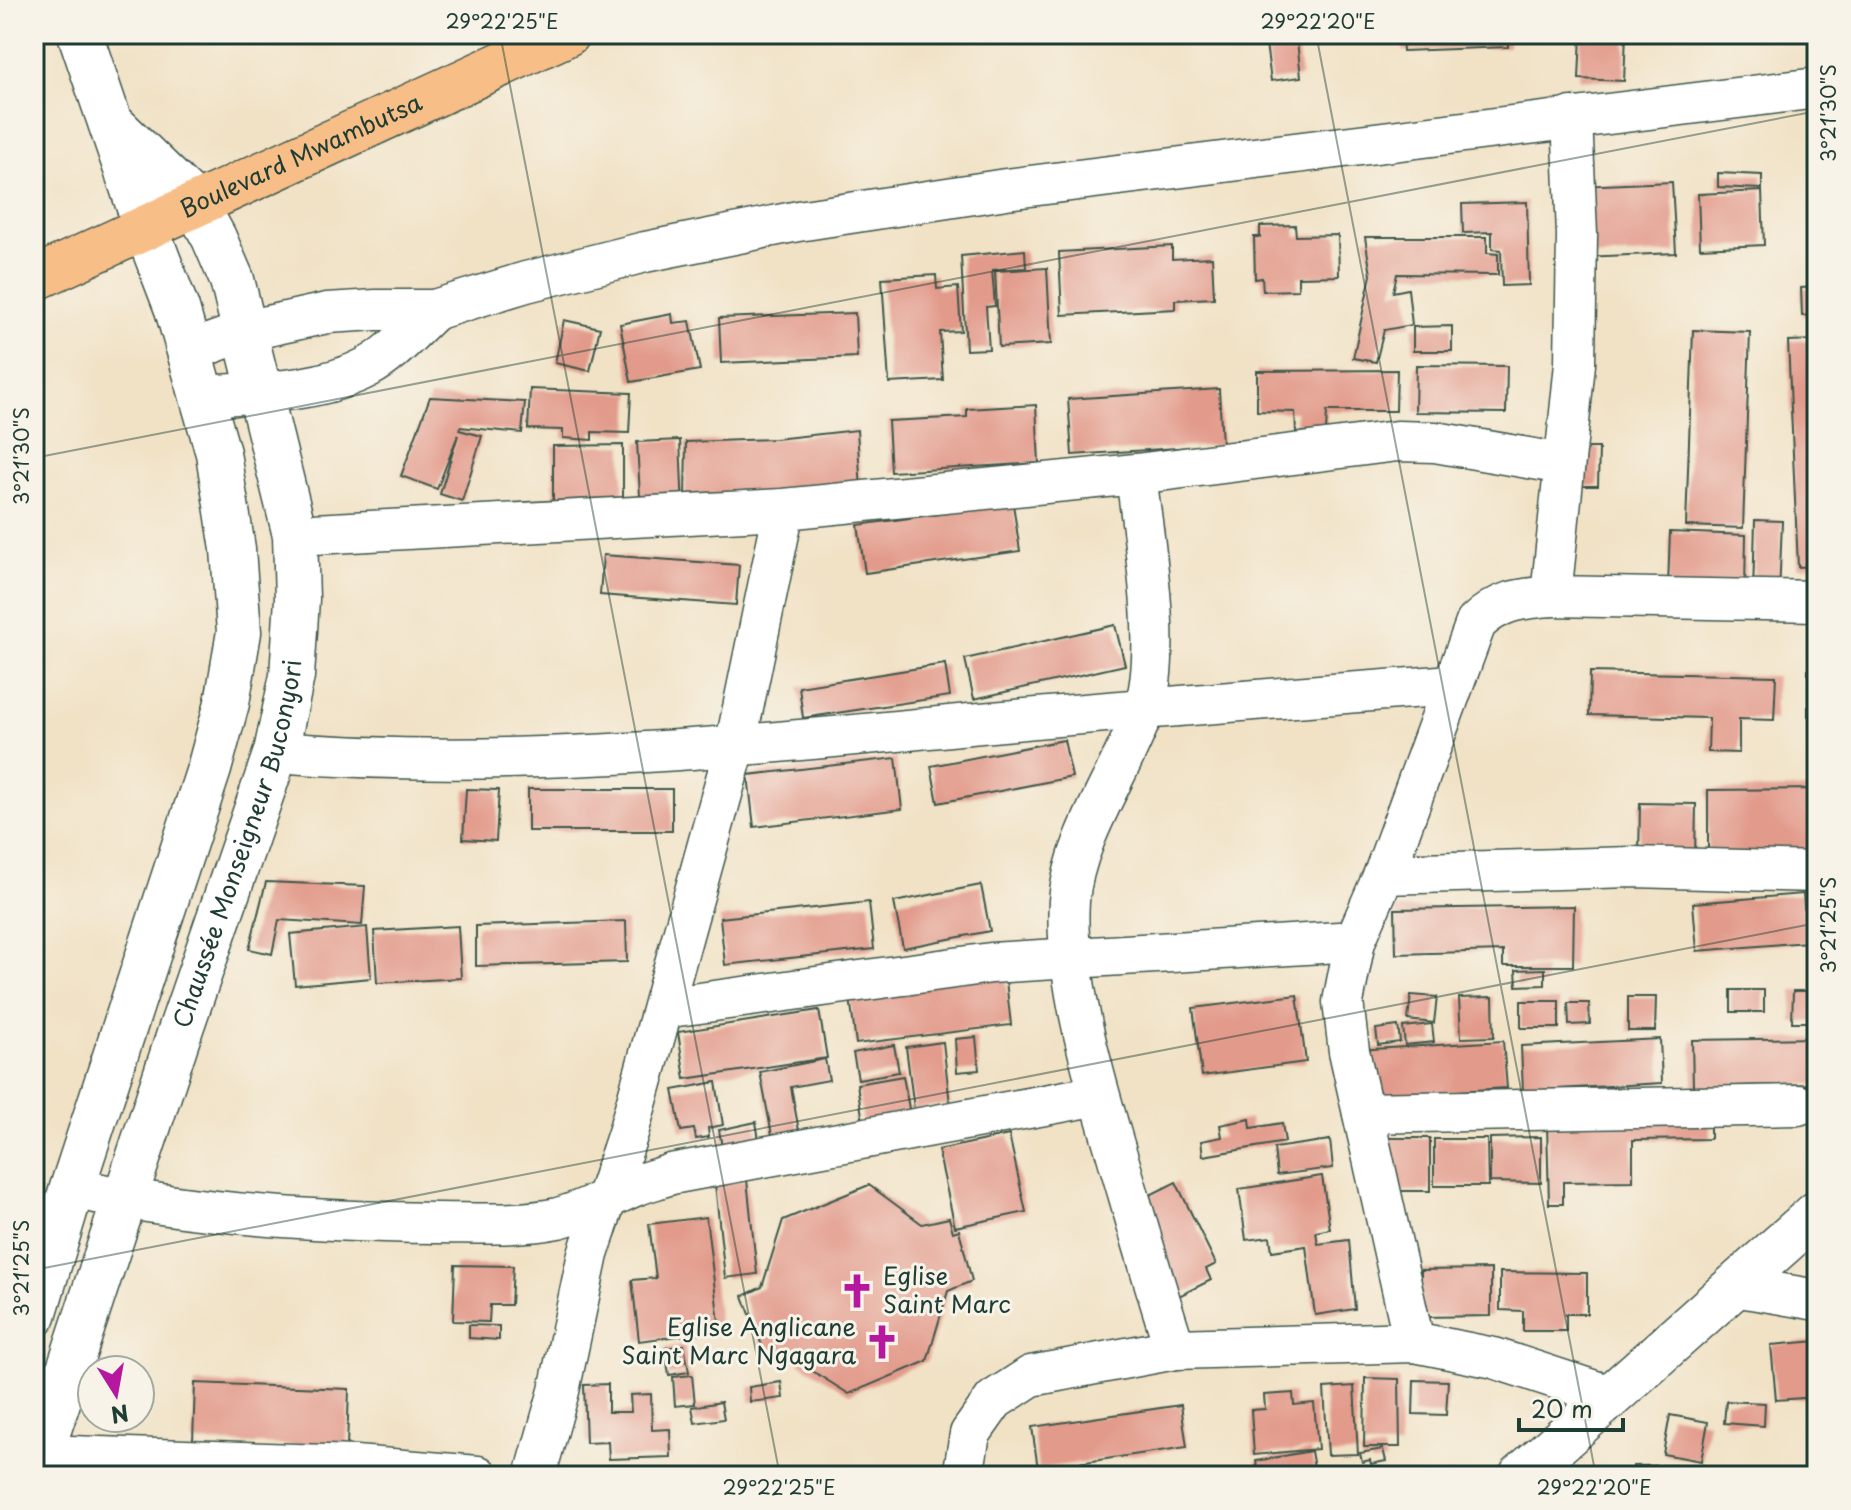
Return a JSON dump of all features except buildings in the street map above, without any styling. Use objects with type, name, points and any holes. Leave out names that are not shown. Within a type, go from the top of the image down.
[{"type":"highway","name":"Boulevard Mwambutsa","points":[[34,279],[567,34]]},
{"type":"street","name":"Chaussée Monseigneur Buconyori","points":[[34,1315],[72,1188],[209,769],[229,689],[239,632],[233,549],[218,453],[204,396],[162,264],[146,228],[80,34]]},
{"type":"street","points":[[190,351],[245,331],[327,313],[434,310],[526,282],[645,252],[798,221],[1006,189],[1817,88]]},
{"type":"street","points":[[1551,596],[1575,364],[1577,299],[1572,117]]},
{"type":"street","name":"Chaussée Monseigneur Buconyori","points":[[37,1465],[276,752],[292,676],[297,599],[295,535],[232,280],[196,205],[111,123]]},
{"type":"street","points":[[204,396],[260,392],[332,381],[368,367],[434,310]]},
{"type":"street","points":[[295,535],[784,509],[1136,474],[1397,441],[1435,442],[1563,464]]},
{"type":"street","points":[[1136,474],[1151,621],[1151,665],[1144,707],[1079,857],[1069,900],[1071,957],[1099,1095],[1175,1349]]},
{"type":"street","points":[[535,1476],[559,1391],[584,1270],[628,1133],[735,747],[784,509]]},
{"type":"street","points":[[1414,1342],[1349,1051],[1343,1002],[1355,941],[1384,874],[1476,623],[1491,609],[1516,599],[1551,596],[1817,601]]},
{"type":"street","points":[[276,752],[420,760],[557,757],[735,747],[1144,707],[1452,685]]},
{"type":"street","points":[[1384,874],[1633,867],[1817,872]]},
{"type":"street","points":[[663,1008],[914,972],[1071,957],[1355,941]]},
{"type":"street","points":[[72,1188],[126,1200],[262,1216],[429,1223],[525,1223],[560,1217],[671,1174],[1099,1095]]},
{"type":"street","points":[[1363,1113],[1798,1105]]},
{"type":"street","points":[[1521,1476],[1817,1213]]},
{"type":"street","points":[[1734,1286],[1817,1300]]},
{"type":"street","points":[[963,1476],[970,1434],[994,1400],[1031,1376],[1175,1349],[1414,1342],[1494,1358],[1610,1396]]},
{"type":"street","points":[[37,1465],[355,1466],[478,1476]]},
{"type":"place","name":"Eglise Saint Marc","points":[[857,1291]]},
{"type":"place","name":"Eglise Anglicane Saint Marc Ngagara","points":[[882,1342]]}]
